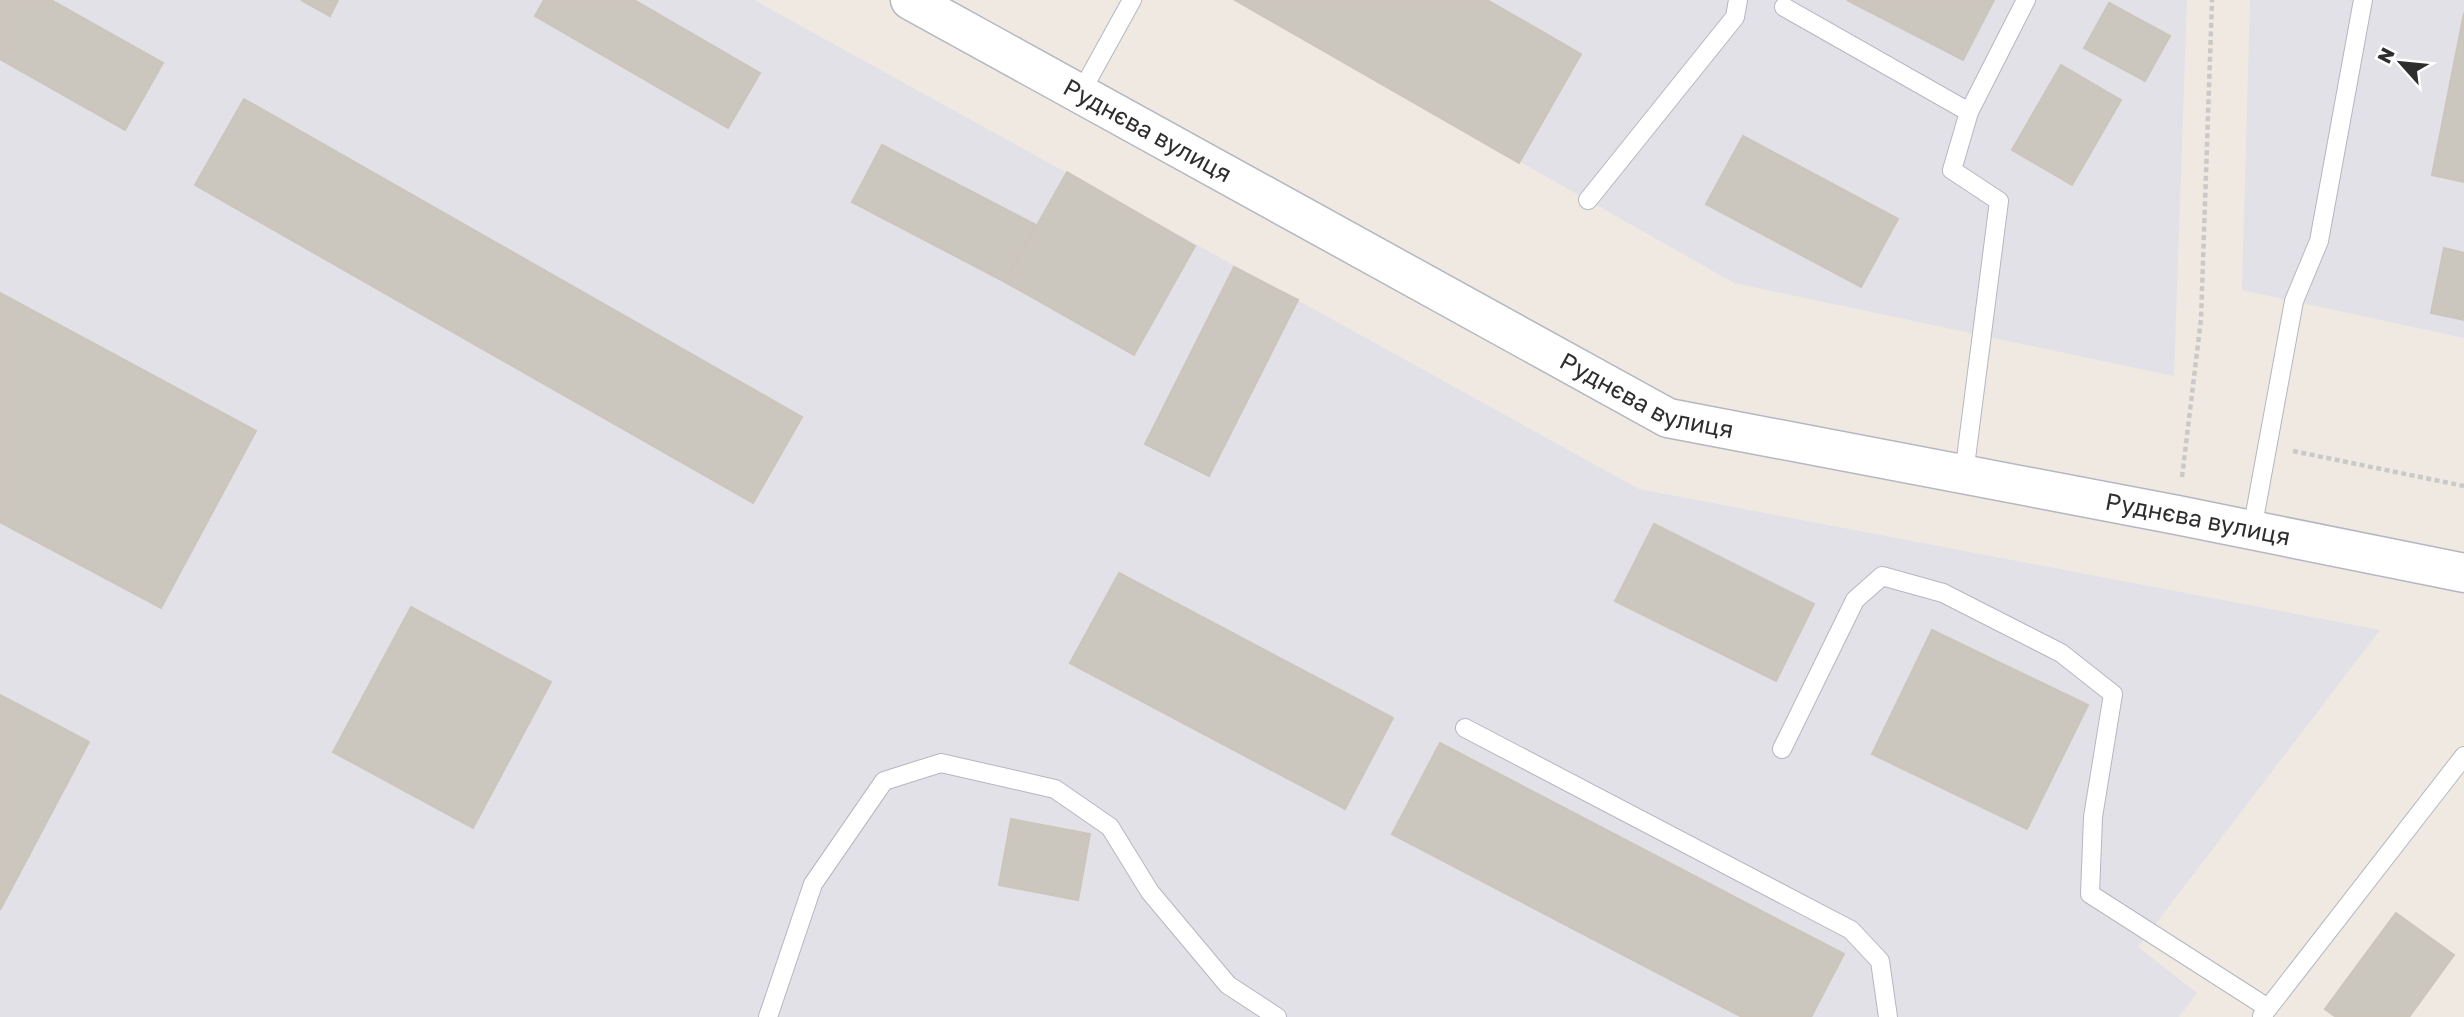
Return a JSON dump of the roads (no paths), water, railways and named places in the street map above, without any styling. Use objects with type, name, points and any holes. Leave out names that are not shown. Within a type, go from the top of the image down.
[{"type":"street","name":"Руднєва вулиця","points":[[910,0],[1668,418],[2464,573]]},
{"type":"lane","points":[[1080,93],[1132,0]]},
{"type":"lane","points":[[1588,200],[1735,17],[1738,0]]},
{"type":"lane","points":[[1964,474],[1999,201],[1952,170],[1969,112],[2026,0]]},
{"type":"lane","points":[[2252,530],[2294,301],[2319,241],[2363,0]]},
{"type":"lane","points":[[1784,7],[1969,112]]},
{"type":"lane","points":[[1782,749],[1856,600],[1882,576],[1942,593],[2061,653],[2113,694],[2093,817],[2090,894],[2265,1012],[2464,756]]},
{"type":"lane","points":[[1465,728],[1852,930],[1880,961],[1888,1017]]},
{"type":"lane","points":[[768,1017],[813,884],[884,781],[941,764],[1055,789],[1110,827],[1150,892],[1228,985],[1277,1017]]}]
